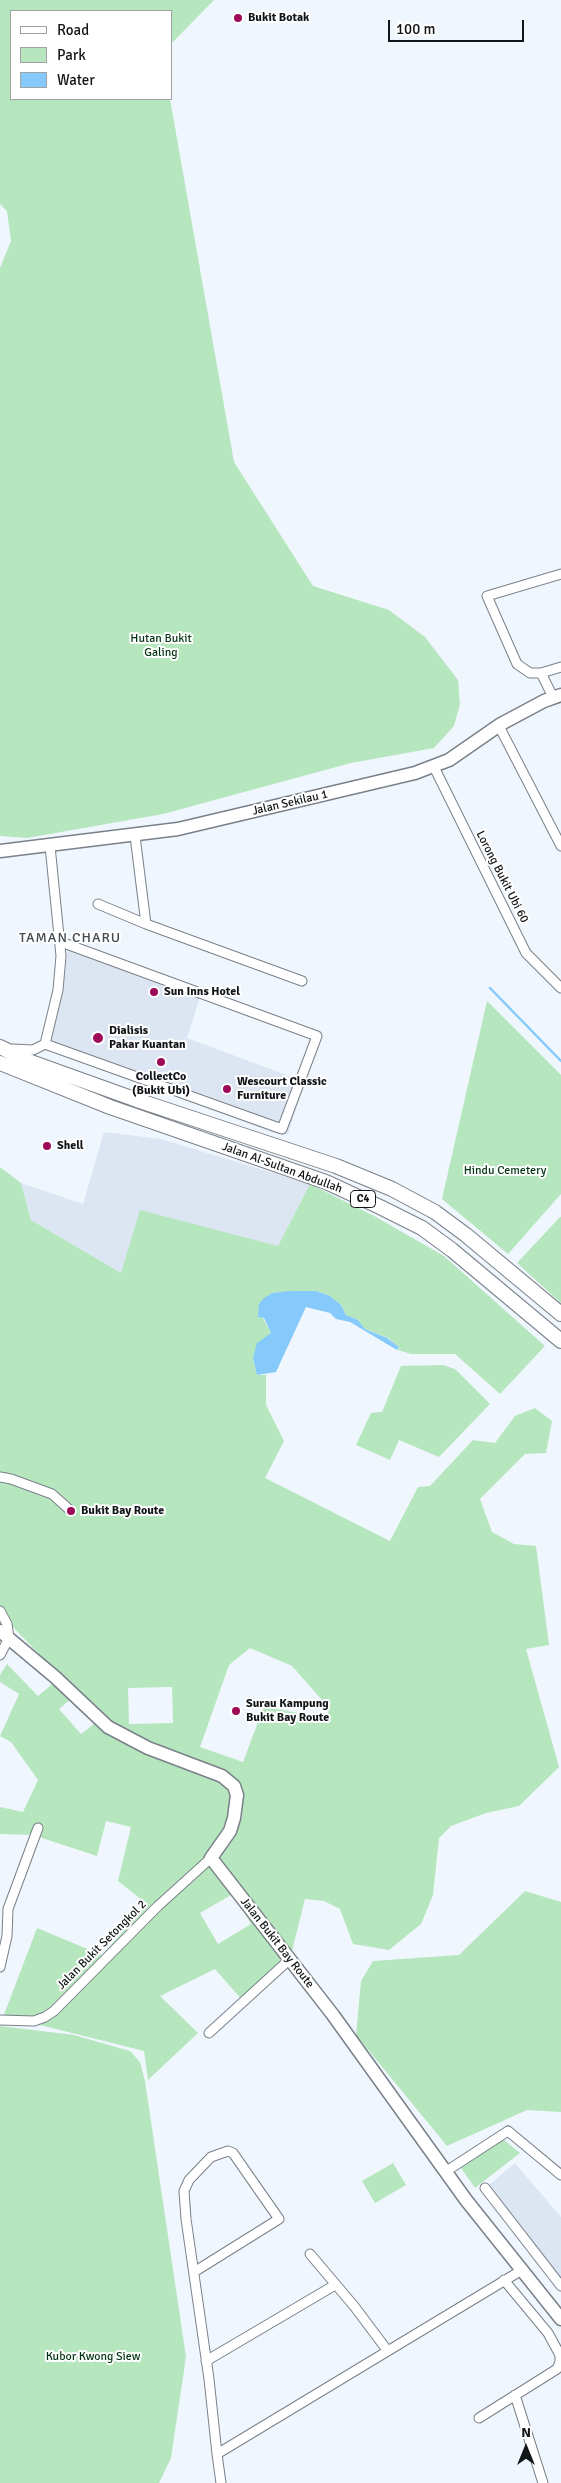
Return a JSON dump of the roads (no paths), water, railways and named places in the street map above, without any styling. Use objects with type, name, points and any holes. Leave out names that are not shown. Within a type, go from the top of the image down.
[{"type":"main road","name":"Jalan Al-Sultan Abdullah","points":[[0,1047],[40,1066],[336,1166],[392,1189],[435,1212],[458,1229],[561,1314]]},
{"type":"main road","name":"Jalan Al-Sultan Abdullah","points":[[0,1063],[110,1106],[326,1182],[380,1207],[422,1228],[437,1239],[561,1341]]},
{"type":"street","points":[[561,574],[487,596],[517,664],[530,673],[540,673],[561,667]]},
{"type":"street","points":[[540,673],[557,696]]},
{"type":"street","name":"Jalan Sekilau 1","points":[[0,851],[135,836],[236,816],[434,767],[457,755],[501,724],[557,696]]},
{"type":"street","points":[[501,724],[501,730],[561,846]]},
{"type":"street","name":"Lorong Bukit Ubi 60","points":[[434,767],[526,952],[561,988]]},
{"type":"street","points":[[135,836],[146,924]]},
{"type":"street","points":[[0,1047],[27,1050],[41,1047],[45,1044],[58,990],[62,942],[50,846]]},
{"type":"street","points":[[98,904],[146,924],[302,981]]},
{"type":"street","points":[[45,1044],[282,1129],[317,1036],[62,942]]},
{"type":"street","points":[[0,1477],[11,1479],[52,1494],[71,1511]]},
{"type":"street","points":[[0,1611],[7,1624],[0,1655]]},
{"type":"street","points":[[4,1634],[55,1677],[108,1727],[148,1748],[222,1776],[234,1786],[237,1795],[230,1831],[211,1858]]},
{"type":"street","points":[[0,1967],[7,1936],[8,1909],[38,1828]]},
{"type":"street","name":"Jalan Bukit Bay Route","points":[[211,1858],[290,1959],[401,2108],[445,2172],[561,2319]]},
{"type":"street","name":"Jalan Bukit Setongkol 2","points":[[0,2020],[34,2021],[45,2018],[158,1906],[211,1858]]},
{"type":"street","points":[[209,2033],[290,1959]]},
{"type":"street","points":[[445,2172],[508,2131],[561,2175]]},
{"type":"street","points":[[194,2272],[279,2219],[233,2153],[228,2151],[211,2157],[189,2180],[184,2191],[194,2272],[206,2361],[221,2483]]},
{"type":"street","points":[[484,2188],[561,2286]]},
{"type":"street","points":[[310,2254],[387,2350]]},
{"type":"street","points":[[217,2454],[522,2270]]},
{"type":"street","points":[[479,2418],[557,2369],[560,2355],[548,2333],[504,2280]]},
{"type":"street","points":[[206,2361],[335,2285]]},
{"type":"street","points":[[515,2395],[543,2483]]},
{"type":"water","points":[[316,1291],[330,1296],[341,1305],[346,1315],[358,1320],[365,1329],[387,1338],[399,1347],[397,1350],[350,1322],[336,1319],[330,1313],[306,1307],[276,1372],[257,1375],[253,1358],[257,1343],[271,1333],[264,1318],[258,1317],[259,1304],[272,1293]]},
{"type":"waterway","points":[[490,988],[561,1061]]},
{"type":"place","name":"Bukit Botak","points":[[238,18]]},
{"type":"place","name":"Sun Inns Hotel","points":[[154,992]]},
{"type":"place","name":"Dialisis Pakar Kuantan","points":[[98,1038]]},
{"type":"place","name":"CollectCo (Bukit Ubi)","points":[[161,1062]]},
{"type":"place","name":"Wescourt Classic Furniture","points":[[227,1089]]},
{"type":"place","name":"Shell","points":[[47,1146]]},
{"type":"place","name":"Bukit Bay Route","points":[[71,1511]]},
{"type":"place","name":"Surau Kampung Bukit Bay Route","points":[[236,1711]]},
{"type":"district","name":"TAMAN CHARU","points":[[70,938]]},
{"type":"park label","name":"Hutan Bukit Galing","points":[[161,646]]},
{"type":"park label","name":"Hindu Cemetery","points":[[505,1171]]},
{"type":"park label","name":"Kubor Kwong Siew","points":[[93,2357]]}]
